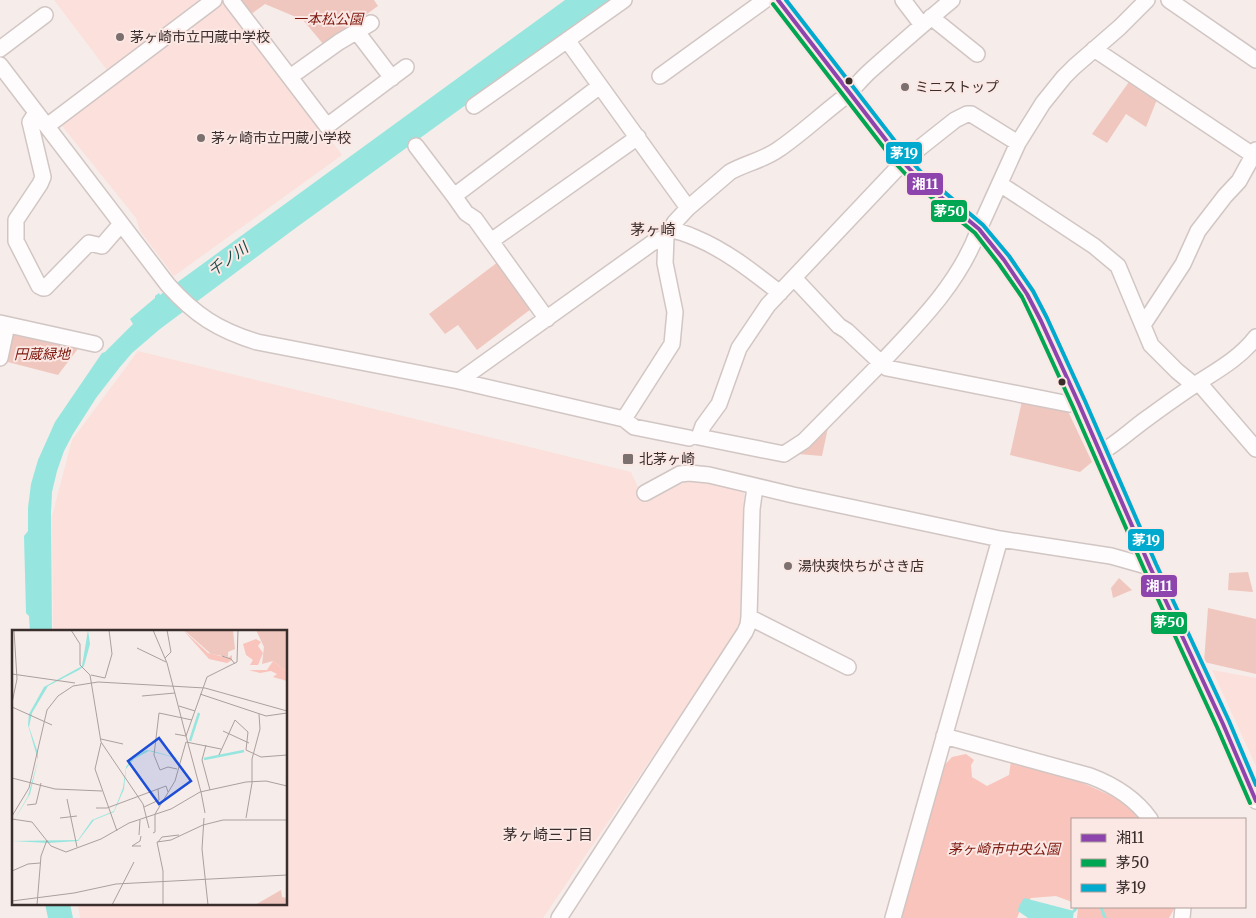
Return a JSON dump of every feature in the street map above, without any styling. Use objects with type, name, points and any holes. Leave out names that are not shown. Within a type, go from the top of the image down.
[{"type":"street","points":[[47,126],[214,0]]},
{"type":"street","points":[[231,0],[327,126],[406,67]]},
{"type":"street","points":[[474,106],[624,0]]},
{"type":"street","points":[[660,76],[765,0]]},
{"type":"street","points":[[778,0],[903,162],[918,178],[978,229],[1004,260],[1027,294],[1041,320],[1079,404],[1150,568],[1223,724],[1256,801]]},
{"type":"street","points":[[903,0],[926,21],[977,54]]},
{"type":"street","points":[[624,419],[672,344],[675,312],[665,263],[668,234],[675,222],[688,208],[730,172],[779,150],[850,93],[868,73],[952,0]]},
{"type":"street","points":[[1018,143],[971,114],[967,114],[955,120],[903,162],[768,305],[739,348],[719,404],[703,426],[699,437],[784,454],[804,441],[910,332],[954,279],[974,243],[978,229],[1018,143],[1043,103],[1064,77],[1147,0]]},
{"type":"street","points":[[1169,0],[1256,60]]},
{"type":"street","points":[[0,49],[45,15]]},
{"type":"street","points":[[290,77],[339,42],[371,23]]},
{"type":"street","points":[[357,32],[392,78]]},
{"type":"street","points":[[567,40],[688,208]]},
{"type":"street","points":[[1094,49],[1254,153],[1238,181],[1198,231],[1183,264],[1143,324]]},
{"type":"street","points":[[0,65],[168,285],[192,310],[222,329],[257,342],[458,381],[624,419],[634,427],[689,438]]},
{"type":"street","points":[[454,196],[600,86]]},
{"type":"street","points":[[36,113],[30,122],[43,177],[16,220],[16,241],[39,286],[45,288],[89,243],[102,246],[121,224]]},
{"type":"street","points":[[491,242],[638,137]]},
{"type":"street","points":[[416,146],[466,213],[474,219],[547,319]]},
{"type":"street","points":[[1000,184],[1094,246],[1118,266],[1151,345],[1177,371],[1196,384],[1256,449]]},
{"type":"street","points":[[458,381],[652,243],[668,234],[679,231],[711,244],[743,264],[780,293]]},
{"type":"street","points":[[794,278],[840,326],[887,368],[1069,404],[1079,404]]},
{"type":"street","points":[[0,358],[3,324],[95,344]]},
{"type":"street","points":[[1100,453],[1135,426],[1219,370],[1249,345],[1256,336]]},
{"type":"street","points":[[645,493],[680,474],[709,475],[755,487],[1000,539],[1111,556],[1150,568]]},
{"type":"street","points":[[559,918],[745,632],[749,617],[752,509],[755,487]]},
{"type":"street","points":[[893,918],[1000,539]]},
{"type":"street","points":[[749,617],[848,667]]},
{"type":"street","points":[[944,736],[1106,782],[1131,799],[1149,818]]},
{"type":"shaded area","name":"茅ヶ崎市立円蔵中学校","points":[[54,0],[208,0],[110,74]]},
{"type":"shaded area","name":"茅ヶ崎市立円蔵小学校","points":[[227,0],[342,155],[174,276],[140,231],[136,218],[59,122],[182,34]]},
{"type":"shaded area","points":[[138,351],[631,472],[645,503],[691,479],[744,491],[742,625],[543,918],[80,918],[78,906],[288,906],[288,630],[53,630],[52,516],[72,440]]},
{"type":"shaded area","points":[[1212,670],[1256,678],[1256,766]]},
{"type":"green space","name":"一本松公園","points":[[238,0],[374,0],[378,6],[324,45],[303,20],[265,4],[250,15]]},
{"type":"green space","points":[[1131,79],[1158,97],[1146,127],[1126,114],[1107,143],[1092,134]]},
{"type":"green space","points":[[498,262],[531,309],[477,350],[458,325],[445,334],[429,314]]},
{"type":"green space","name":"円蔵緑地","points":[[6,328],[80,346],[58,375],[0,360]]},
{"type":"green space","points":[[1022,401],[1066,407],[1092,462],[1080,472],[1010,455]]},
{"type":"green space","points":[[829,423],[822,456],[798,454]]},
{"type":"green space","points":[[1248,572],[1253,592],[1228,590],[1229,573]]},
{"type":"green space","points":[[1119,578],[1132,590],[1113,598],[1111,588]]},
{"type":"green space","points":[[1208,608],[1256,619],[1256,674],[1204,662]]},
{"type":"green space","name":"茅ヶ崎市中央公園","points":[[966,754],[974,760],[971,765],[972,777],[987,786],[1009,775],[1011,761],[1023,766],[1065,775],[1114,797],[1135,810],[1141,818],[1071,818],[1071,902],[1056,896],[1031,898],[1017,918],[901,918],[940,770],[952,757]]},
{"type":"green space","points":[[1078,908],[1174,908],[1169,918],[1077,918]]},
{"type":"water","name":"千ノ川","points":[[565,0],[611,0],[297,227],[160,329],[132,353],[96,398],[64,451],[52,492],[52,630],[30,630],[29,616],[26,613],[24,536],[28,531],[31,484],[38,460],[55,422],[102,353],[133,324],[130,319],[155,296],[159,293],[160,295]]},
{"type":"water","points":[[1024,898],[1074,911],[1073,918],[1028,918],[1018,911]]},
{"type":"water","points":[[45,906],[70,906],[73,918],[48,918]]},
{"type":"waterway","points":[[1101,908],[1105,918]]},
{"type":"transit line","name":"湘11","points":[[778,0],[903,162],[918,178],[979,229],[1004,260],[1027,294],[1079,404],[1150,567],[1223,724],[1256,801]]},
{"type":"transit line","name":"茅19","points":[[786,0],[908,158],[922,173],[983,225],[1009,256],[1033,291],[1085,401],[1256,785]]},
{"type":"transit line","name":"茅50","points":[[773,4],[898,166],[914,183],[975,233],[1022,297],[1250,803]]},
{"type":"place","name":"茅ヶ崎市立円蔵中学校","points":[[120,37]]},
{"type":"place","name":"ミニストップ","points":[[905,87]]},
{"type":"place","name":"茅ヶ崎市立円蔵小学校","points":[[201,138]]},
{"type":"place","name":"北茅ヶ崎","points":[[628,459]]},
{"type":"place","name":"湯快爽快ちがさき店","points":[[788,566]]},
{"type":"district","name":"茅ヶ崎","points":[[653,229]]},
{"type":"district","name":"茅ヶ崎三丁目","points":[[548,834]]}]
